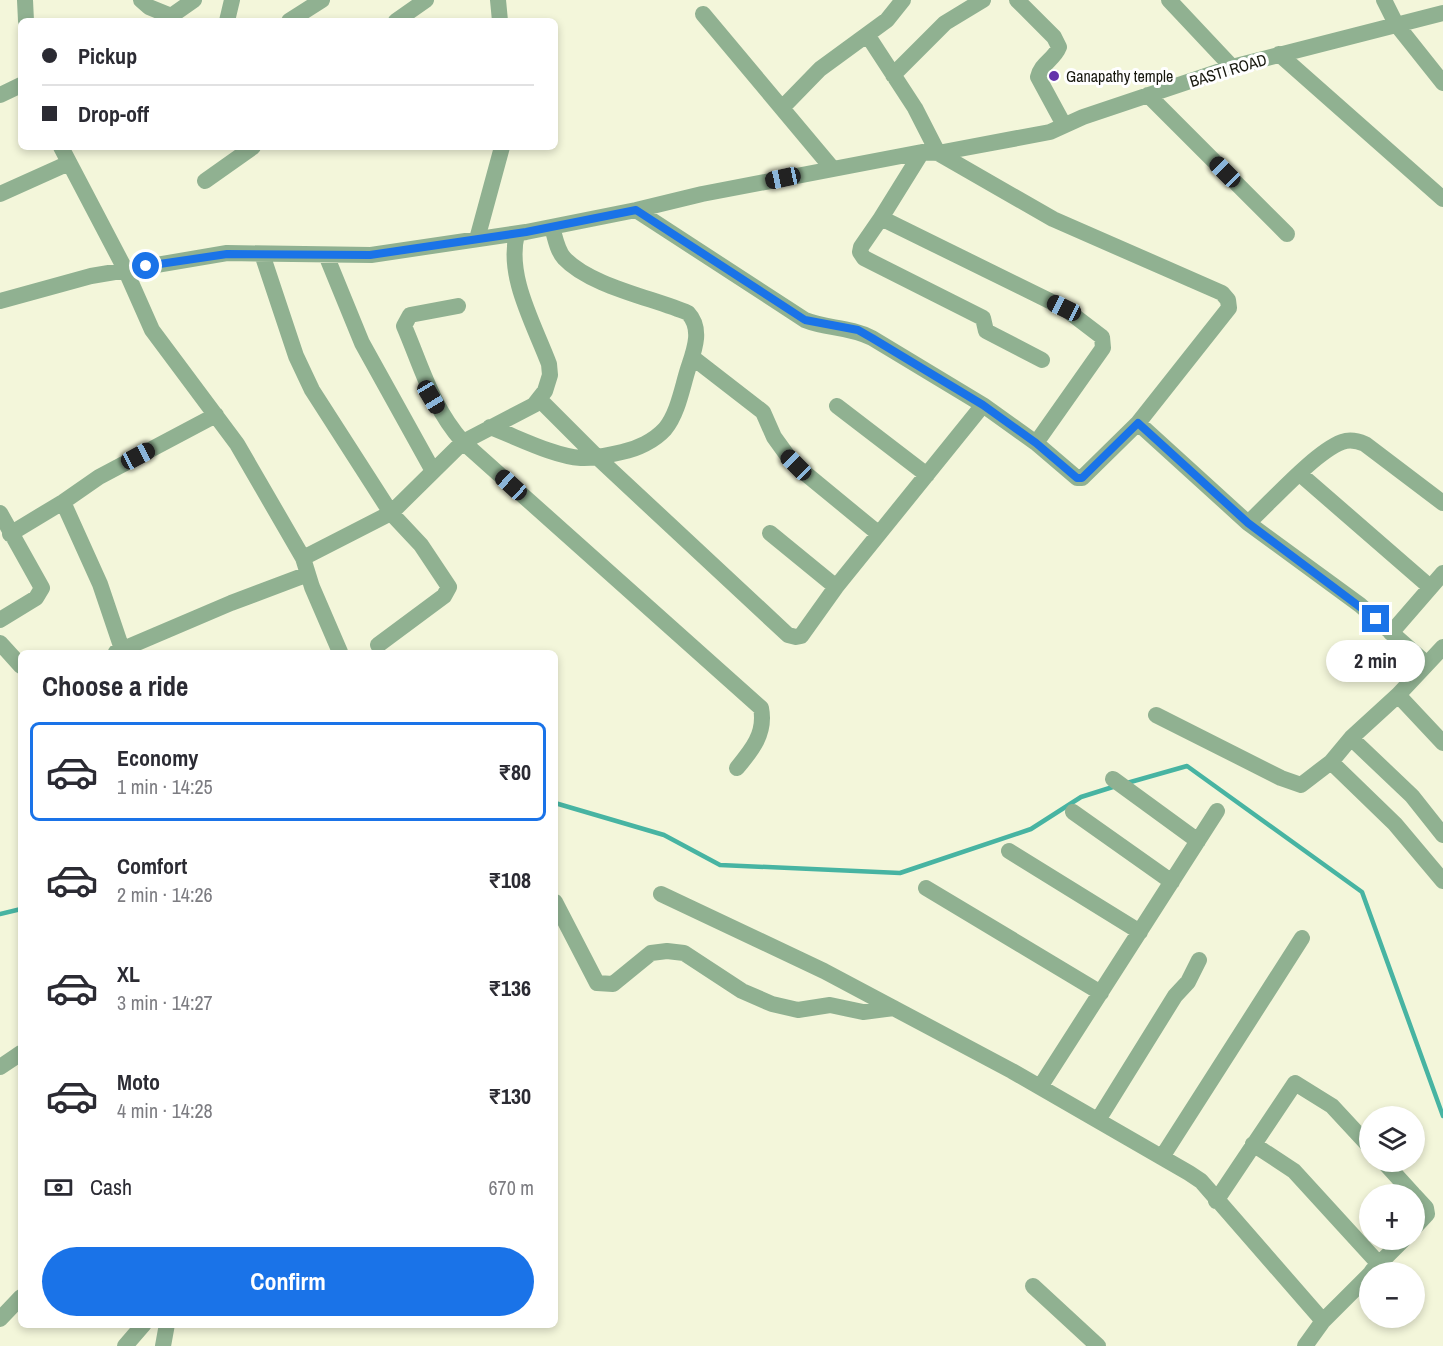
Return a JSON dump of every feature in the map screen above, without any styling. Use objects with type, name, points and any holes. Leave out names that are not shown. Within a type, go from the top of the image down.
[{"type":"street","points":[[25,0],[26,18]]},
{"type":"street","points":[[141,0],[167,18],[194,0]]},
{"type":"street","points":[[228,18],[232,0]]},
{"type":"street","points":[[294,18],[322,0]]},
{"type":"street","points":[[400,18],[426,0]]},
{"type":"street","points":[[498,0],[500,18]]},
{"type":"street","points":[[782,108],[820,69],[887,20],[903,0]]},
{"type":"street","points":[[893,75],[945,23],[983,0]]},
{"type":"street","points":[[1017,0],[1054,37],[1059,47],[1056,54],[1043,64],[1038,77],[1064,125]]},
{"type":"street","points":[[1169,0],[1232,67]]},
{"type":"street","points":[[1383,0],[1396,24],[1443,82]]},
{"type":"street","name":"BASTI ROAD","points":[[0,301],[125,268],[227,254],[370,255],[517,234],[832,168],[1050,132],[1148,95],[1232,67],[1443,13]]},
{"type":"street","points":[[703,15],[832,168]]},
{"type":"street","points":[[636,210],[799,316],[813,323],[858,330],[983,405],[1036,443],[1074,476],[1082,478],[1138,423],[1229,308],[1228,300],[1222,293],[1053,219],[930,152],[915,108],[867,36]]},
{"type":"street","points":[[1279,54],[1443,199]]},
{"type":"street","points":[[0,95],[18,86]]},
{"type":"street","points":[[1148,95],[1287,234]]},
{"type":"street","points":[[62,150],[125,268],[152,330],[237,444],[303,558],[339,650]]},
{"type":"street","points":[[205,181],[249,150]]},
{"type":"street","points":[[477,240],[501,150]]},
{"type":"street","points":[[930,152],[861,247],[860,252],[864,258],[983,318],[986,331],[1042,360]]},
{"type":"street","points":[[0,194],[69,163]]},
{"type":"street","points":[[881,219],[1064,308],[1102,337],[1103,348],[1036,443]]},
{"type":"street","points":[[490,427],[566,455],[598,458],[638,449],[664,429],[673,416],[692,357],[697,330],[695,320],[688,313],[617,288],[579,270],[558,249],[552,227]]},
{"type":"street","points":[[303,558],[391,513],[463,442],[516,416],[545,392],[550,375],[549,364],[516,277],[513,250],[517,234]]},
{"type":"street","points":[[262,254],[305,377],[391,513],[421,545],[449,587],[444,597],[378,645]]},
{"type":"street","points":[[326,255],[362,343],[433,471]]},
{"type":"street","points":[[458,306],[410,315],[404,326],[431,397],[447,424],[463,442],[761,708],[764,721],[755,745],[737,768]]},
{"type":"street","points":[[692,357],[763,412],[774,437],[787,455],[806,474],[879,534]]},
{"type":"street","points":[[539,399],[598,458],[788,635],[796,638],[801,636],[836,587],[983,405]]},
{"type":"street","points":[[837,406],[927,475]]},
{"type":"street","points":[[10,534],[99,477],[216,415]]},
{"type":"street","points":[[1138,423],[1248,523],[1360,605],[1427,664]]},
{"type":"street","points":[[1248,523],[1317,458],[1344,441],[1359,441],[1443,503]]},
{"type":"street","points":[[1300,474],[1430,587]]},
{"type":"street","points":[[63,502],[100,584],[120,650]]},
{"type":"street","points":[[0,513],[42,588],[36,598],[0,620]]},
{"type":"street","points":[[770,533],[836,587]]},
{"type":"street","points":[[1392,633],[1443,573]]},
{"type":"street","points":[[125,650],[231,603],[308,574]]},
{"type":"street","points":[[0,643],[18,663]]},
{"type":"street","points":[[1156,714],[1281,778],[1301,785],[1331,762],[1351,738],[1398,695],[1443,647]]},
{"type":"street","points":[[1398,695],[1443,743]]},
{"type":"street","points":[[1351,738],[1412,796],[1443,835]]},
{"type":"street","points":[[1331,762],[1395,824],[1443,880]]},
{"type":"street","points":[[1113,779],[1198,841]]},
{"type":"street","points":[[1040,1087],[1217,811]]},
{"type":"street","points":[[1073,812],[1172,882]]},
{"type":"street","points":[[1009,850],[1140,932]]},
{"type":"street","points":[[926,888],[1101,993]]},
{"type":"street","points":[[661,894],[824,971],[894,1008],[1040,1087],[1201,1181],[1216,1201],[1323,1321]]},
{"type":"street","points":[[558,908],[597,983],[613,984],[651,953],[667,951],[684,953],[742,991],[772,1004],[798,1010],[830,1005],[863,1012],[894,1008]]},
{"type":"street","points":[[1162,1157],[1302,938]]},
{"type":"street","points":[[1098,1120],[1175,996],[1188,982],[1199,960]]},
{"type":"street","points":[[0,1067],[18,1055]]},
{"type":"street","points":[[1216,1201],[1295,1083],[1332,1106],[1359,1135]]},
{"type":"street","points":[[1253,1144],[1294,1171],[1367,1262]]},
{"type":"street","points":[[1393,1172],[1404,1184]]},
{"type":"street","points":[[1381,1262],[1393,1250]]},
{"type":"street","points":[[1305,1346],[1323,1321],[1359,1284]]},
{"type":"street","points":[[1034,1286],[1098,1346]]},
{"type":"street","points":[[0,1319],[18,1301]]},
{"type":"street","points":[[124,1346],[140,1328]]},
{"type":"street","points":[[163,1346],[166,1328]]},
{"type":"waterway","points":[[1127,783],[1187,766],[1362,892],[1443,1116]]},
{"type":"waterway","points":[[558,804],[664,835],[720,865],[900,873],[1031,829],[1081,797],[1116,786]]},
{"type":"waterway","points":[[0,914],[18,910]]},
{"type":"place","name":"Ganapathy temple","points":[[1054,76]]},
{"type":"route","points":[[146,266],[227,254],[370,255],[526,232],[636,210],[805,320],[858,330],[983,405],[1036,443],[1077,478],[1082,478],[1138,423],[1248,523],[1376,619]]}]
